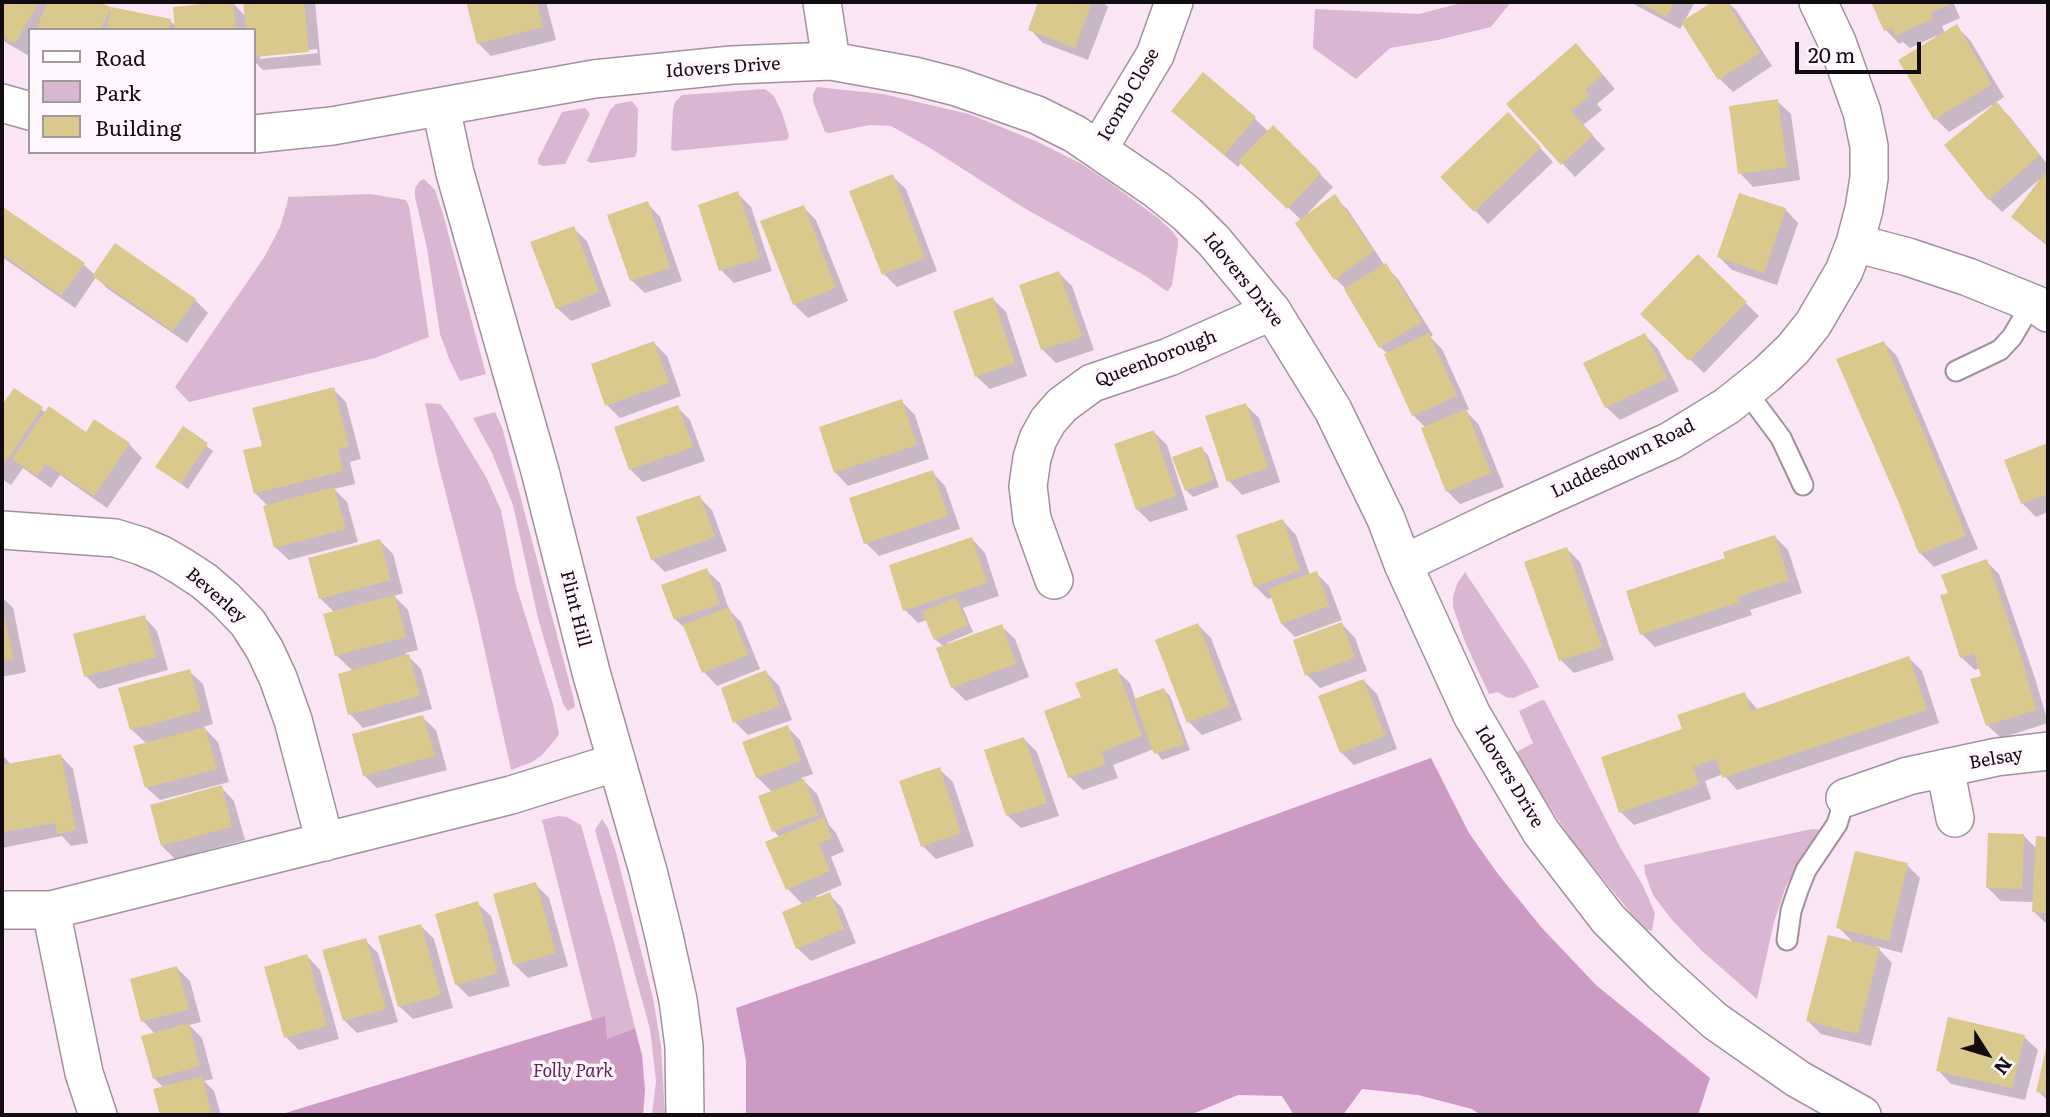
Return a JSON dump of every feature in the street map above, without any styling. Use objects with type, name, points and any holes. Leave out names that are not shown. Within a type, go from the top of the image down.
[{"type":"street","points":[[822,2],[831,61]]},
{"type":"street","name":"Icomb Close","points":[[1099,148],[1155,55],[1174,2]]},
{"type":"street","name":"Luddesdown Road","points":[[1403,564],[1499,517],[1670,441],[1746,391],[1793,349],[1813,324],[1844,271],[1855,243],[1869,178],[1869,146],[1858,101],[1837,42],[1818,2]]},
{"type":"street","name":"Idovers Drive","points":[[256,134],[332,126],[593,79],[732,65],[831,61],[957,87],[1037,115],[1099,148],[1187,214],[1214,241],[1272,311],[1333,410],[1386,519],[1403,564],[1472,715],[1541,832],[1608,919],[1715,1021],[1798,1079],[1862,1115]]},
{"type":"street","points":[[2,103],[28,110]]},
{"type":"street","name":"Flint Hill","points":[[441,108],[455,173],[540,471],[591,672],[648,871],[678,999],[684,1046],[685,1115]]},
{"type":"street","points":[[1855,243],[1969,277],[2040,308]]},
{"type":"street","name":"Queenborough","points":[[1054,580],[1032,519],[1028,486],[1032,458],[1048,421],[1062,405],[1092,383],[1169,357],[1272,311]]},
{"type":"street","name":"Beverley","points":[[2,530],[115,538],[141,546],[181,566],[226,600],[248,623],[278,678],[293,720],[325,842]]},
{"type":"street","name":"Belsay","points":[[1844,798],[1908,776],[1997,757],[2048,751]]},
{"type":"street","points":[[2,911],[51,910],[511,795],[617,762]]},
{"type":"street","name":"Belsay","points":[[1945,768],[1955,818]]},
{"type":"street","points":[[51,910],[84,1073],[97,1115]]},
{"type":"lane","points":[[1956,370],[2000,351],[2040,308]]},
{"type":"lane","points":[[1746,391],[1781,438],[1803,485]]},
{"type":"lane","points":[[1787,940],[1791,911],[1802,880],[1816,853],[1837,824],[1844,798]]},
{"type":"green space","points":[[1465,2],[1511,2],[1491,27],[1390,48],[1356,79],[1313,48],[1315,9],[1419,14]]},
{"type":"green space","points":[[817,87],[883,94],[969,114],[1038,142],[1080,163],[1158,218],[1172,231],[1178,239],[1178,245],[1172,285],[1168,291],[1165,290],[891,126],[870,125],[825,132],[813,101]]},
{"type":"green space","points":[[765,89],[774,96],[782,113],[789,136],[787,140],[674,151],[671,149],[673,109],[675,102],[682,95]]},
{"type":"green space","points":[[632,101],[638,109],[635,157],[591,163],[587,161],[610,110],[616,104]]},
{"type":"green space","points":[[585,108],[590,114],[565,164],[538,164],[562,112]]},
{"type":"green space","points":[[424,179],[435,190],[443,214],[486,374],[460,381],[440,334],[427,248],[415,197],[415,188]]},
{"type":"green space","points":[[371,194],[406,200],[409,206],[429,337],[375,358],[189,402],[175,387],[265,256],[280,227],[288,197]]},
{"type":"green space","points":[[425,403],[440,404],[448,414],[486,477],[501,510],[516,586],[553,704],[559,734],[542,755],[511,770],[476,611]]},
{"type":"green space","points":[[495,412],[502,427],[574,700],[575,707],[568,711],[563,704],[538,618],[513,505],[492,453],[473,418]]},
{"type":"green space","points":[[1465,572],[1539,687],[1513,698],[1498,692],[1489,694],[1465,642],[1453,607],[1457,584]]},
{"type":"green space","points":[[1545,701],[1620,847],[1642,884],[1655,913],[1652,931],[1643,928],[1573,842],[1533,782],[1517,752],[1533,743],[1519,711]]},
{"type":"green space","points":[[1431,758],[1469,833],[1542,928],[1596,985],[1710,1078],[1698,1115],[1481,1115],[1472,1109],[1418,1095],[1362,1089],[1343,1115],[1294,1115],[1282,1096],[1238,1095],[1190,1115],[746,1115],[746,1061],[736,1008]]},
{"type":"green space","points":[[567,817],[581,825],[635,1028],[607,1039],[279,1115],[592,1020],[542,820]]},
{"type":"green space","points":[[602,819],[608,828],[617,856],[653,998],[661,1046],[665,1115],[652,1115],[656,1081],[650,1029],[595,830]]},
{"type":"green space","points":[[1812,829],[1825,830],[1807,851],[1786,886],[1774,922],[1757,999],[1702,951],[1672,920],[1653,895],[1644,865]]},
{"type":"green space","name":"Folly Park","points":[[605,1016],[607,1039],[635,1028],[642,1055],[645,1090],[643,1115],[279,1115]]},
{"type":"building","points":[[2,2],[39,2],[15,44],[2,36]]},
{"type":"building","points":[[47,2],[98,2],[111,7],[102,28],[37,28]]},
{"type":"building","points":[[233,2],[236,28],[175,28],[173,7]]},
{"type":"building","points":[[243,2],[304,2],[309,52],[256,57],[256,28],[246,28]]},
{"type":"building","points":[[466,2],[537,2],[543,27],[477,44]]},
{"type":"building","points":[[1038,2],[1092,2],[1075,48],[1028,30]]},
{"type":"building","points":[[1638,2],[1675,2],[1666,17]]},
{"type":"building","points":[[1712,2],[1727,2],[1760,53],[1718,80],[1681,22]]},
{"type":"building","points":[[1871,2],[1947,2],[1948,5],[1930,13],[1932,19],[1895,36],[1892,28],[1884,31]]},
{"type":"building","points":[[111,7],[171,19],[169,28],[107,28]]},
{"type":"building","points":[[1957,24],[1992,84],[1934,120],[1898,60]]},
{"type":"building","points":[[1576,43],[1603,75],[1585,90],[1590,96],[1571,111],[1593,135],[1561,165],[1506,104]]},
{"type":"building","points":[[1203,72],[1256,117],[1224,155],[1171,111]]},
{"type":"building","points":[[1778,99],[1787,167],[1738,174],[1729,106]]},
{"type":"building","points":[[1997,102],[2040,155],[1988,200],[1944,145]]},
{"type":"building","points":[[1508,112],[1541,147],[1474,212],[1440,177]]},
{"type":"building","points":[[1273,125],[1321,173],[1287,209],[1238,161]]},
{"type":"building","points":[[2048,169],[2048,245],[2011,217]]},
{"type":"building","points":[[893,174],[925,258],[882,275],[849,191]]},
{"type":"building","points":[[738,191],[760,258],[719,271],[698,205]]},
{"type":"building","points":[[1739,193],[1786,208],[1764,273],[1717,257]]},
{"type":"building","points":[[1335,194],[1374,251],[1334,280],[1295,223]]},
{"type":"building","points":[[648,201],[670,268],[630,281],[607,215]]},
{"type":"building","points":[[804,205],[836,288],[793,305],[760,221]]},
{"type":"building","points":[[3,207],[85,263],[61,296],[2,254]]},
{"type":"building","points":[[574,226],[599,292],[556,309],[530,242]]},
{"type":"building","points":[[115,243],[196,299],[173,331],[92,276]]},
{"type":"building","points":[[1698,254],[1747,302],[1689,361],[1640,314]]},
{"type":"building","points":[[1386,263],[1422,322],[1379,348],[1344,289]]},
{"type":"building","points":[[1059,271],[1082,337],[1041,350],[1019,285]]},
{"type":"building","points":[[993,297],[1015,363],[975,377],[953,311]]},
{"type":"building","points":[[1429,333],[1457,396],[1412,416],[1384,354]]},
{"type":"building","points":[[1645,333],[1667,378],[1605,408],[1583,363]]},
{"type":"building","points":[[654,341],[669,383],[605,406],[591,364]]},
{"type":"building","points":[[1884,341],[1966,536],[1919,554],[1836,359]]},
{"type":"building","points":[[334,387],[349,446],[338,449],[343,471],[254,494],[243,450],[262,446],[252,408]]},
{"type":"building","points":[[14,388],[43,407],[2,467],[2,405]]},
{"type":"building","points":[[902,399],[917,445],[834,473],[819,427]]},
{"type":"building","points":[[1246,403],[1268,468],[1227,482],[1205,416]]},
{"type":"building","points":[[678,405],[693,447],[629,470],[614,427]]},
{"type":"building","points":[[49,406],[86,432],[94,419],[130,443],[94,496],[46,464],[37,476],[12,459]]},
{"type":"building","points":[[1466,409],[1491,473],[1446,492],[1421,428]]},
{"type":"building","points":[[183,426],[208,443],[181,484],[155,467]]},
{"type":"building","points":[[1154,430],[1176,496],[1136,510],[1114,444]]},
{"type":"building","points":[[2048,443],[2048,494],[2021,504],[2004,460]]},
{"type":"building","points":[[1202,446],[1214,480],[1185,491],[1172,457]]},
{"type":"building","points":[[933,470],[948,516],[864,544],[849,498]]},
{"type":"building","points":[[334,487],[346,529],[274,548],[263,506]]},
{"type":"building","points":[[700,495],[715,537],[651,560],[636,517]]},
{"type":"building","points":[[1283,519],[1300,570],[1254,587],[1236,535]]},
{"type":"building","points":[[1775,535],[1789,580],[1738,597],[1740,602],[1640,635],[1626,591],[1725,558],[1723,552]]},
{"type":"building","points":[[972,537],[987,583],[903,611],[889,565]]},
{"type":"building","points":[[380,539],[391,580],[319,599],[308,558]]},
{"type":"building","points":[[1567,547],[1602,647],[1559,661],[1524,562]]},
{"type":"building","points":[[1987,559],[2023,663],[2036,710],[1986,726],[1970,679],[1981,676],[1974,653],[1960,658],[1940,595],[1948,593],[1941,575]]},
{"type":"building","points":[[707,568],[720,604],[674,620],[661,585]]},
{"type":"building","points":[[1317,571],[1329,606],[1281,624],[1268,589]]},
{"type":"building","points":[[395,595],[406,637],[335,656],[323,614]]},
{"type":"building","points":[[956,597],[968,625],[934,640],[922,612]]},
{"type":"building","points":[[2,607],[14,659],[2,661]]},
{"type":"building","points":[[729,607],[748,655],[702,673],[683,625]]},
{"type":"building","points":[[145,615],[156,657],[84,677],[73,634]]},
{"type":"building","points":[[1342,622],[1355,658],[1305,676],[1293,640]]},
{"type":"building","points":[[1198,623],[1230,706],[1187,723],[1155,640]]},
{"type":"building","points":[[1002,624],[1016,664],[951,688],[936,648]]},
{"type":"building","points":[[409,654],[420,696],[348,715],[338,674]]},
{"type":"building","points":[[1909,656],[1927,710],[1722,778],[1716,759],[1693,767],[1699,785],[1619,813],[1601,757],[1682,729],[1677,715],[1745,692],[1751,711]]},
{"type":"building","points":[[1117,668],[1142,736],[1101,752],[1106,764],[1068,778],[1044,711],[1081,697],[1075,683]]},
{"type":"building","points":[[190,669],[201,711],[130,730],[118,688]]},
{"type":"building","points":[[766,670],[780,706],[733,723],[721,688]]},
{"type":"building","points":[[1364,679],[1385,736],[1340,753],[1318,696]]},
{"type":"building","points":[[1164,688],[1185,744],[1154,754],[1134,699]]},
{"type":"building","points":[[423,715],[435,756],[363,776],[352,734]]},
{"type":"building","points":[[788,725],[801,761],[756,778],[742,742]]},
{"type":"building","points":[[205,727],[217,769],[145,788],[133,746]]},
{"type":"building","points":[[1024,737],[1047,803],[1006,816],[984,750]]},
{"type":"building","points":[[61,754],[76,830],[57,834],[55,823],[2,832],[2,765]]},
{"type":"building","points":[[940,767],[961,833],[921,847],[899,781]]},
{"type":"building","points":[[804,779],[818,815],[772,832],[758,796]]},
{"type":"building","points":[[222,785],[232,827],[161,846],[150,805]]},
{"type":"building","points":[[824,817],[832,838],[819,844],[830,871],[786,890],[765,842]]},
{"type":"building","points":[[1988,833],[2024,834],[2022,889],[1986,888]]},
{"type":"building","points":[[2036,836],[2048,837],[2048,913],[2032,912]]},
{"type":"building","points":[[1855,851],[1908,863],[1889,941],[1836,928]]},
{"type":"building","points":[[536,882],[556,953],[513,965],[493,894]]},
{"type":"building","points":[[830,892],[844,929],[796,949],[782,912]]},
{"type":"building","points":[[478,901],[498,973],[455,985],[435,914]]},
{"type":"building","points":[[421,924],[441,995],[398,1007],[378,936]]},
{"type":"building","points":[[1828,935],[1880,948],[1858,1034],[1806,1021]]},
{"type":"building","points":[[366,938],[386,1009],[343,1021],[322,950]]},
{"type":"building","points":[[307,954],[327,1026],[284,1038],[264,967]]},
{"type":"building","points":[[177,966],[189,1009],[141,1022],[130,979]]},
{"type":"building","points":[[1948,1017],[2025,1035],[2012,1088],[1936,1071]]},
{"type":"building","points":[[189,1023],[200,1066],[153,1079],[141,1036]]},
{"type":"building","points":[[2048,1044],[2048,1094],[2036,1092]]},
{"type":"building","points":[[202,1076],[212,1115],[160,1115],[153,1089]]}]
